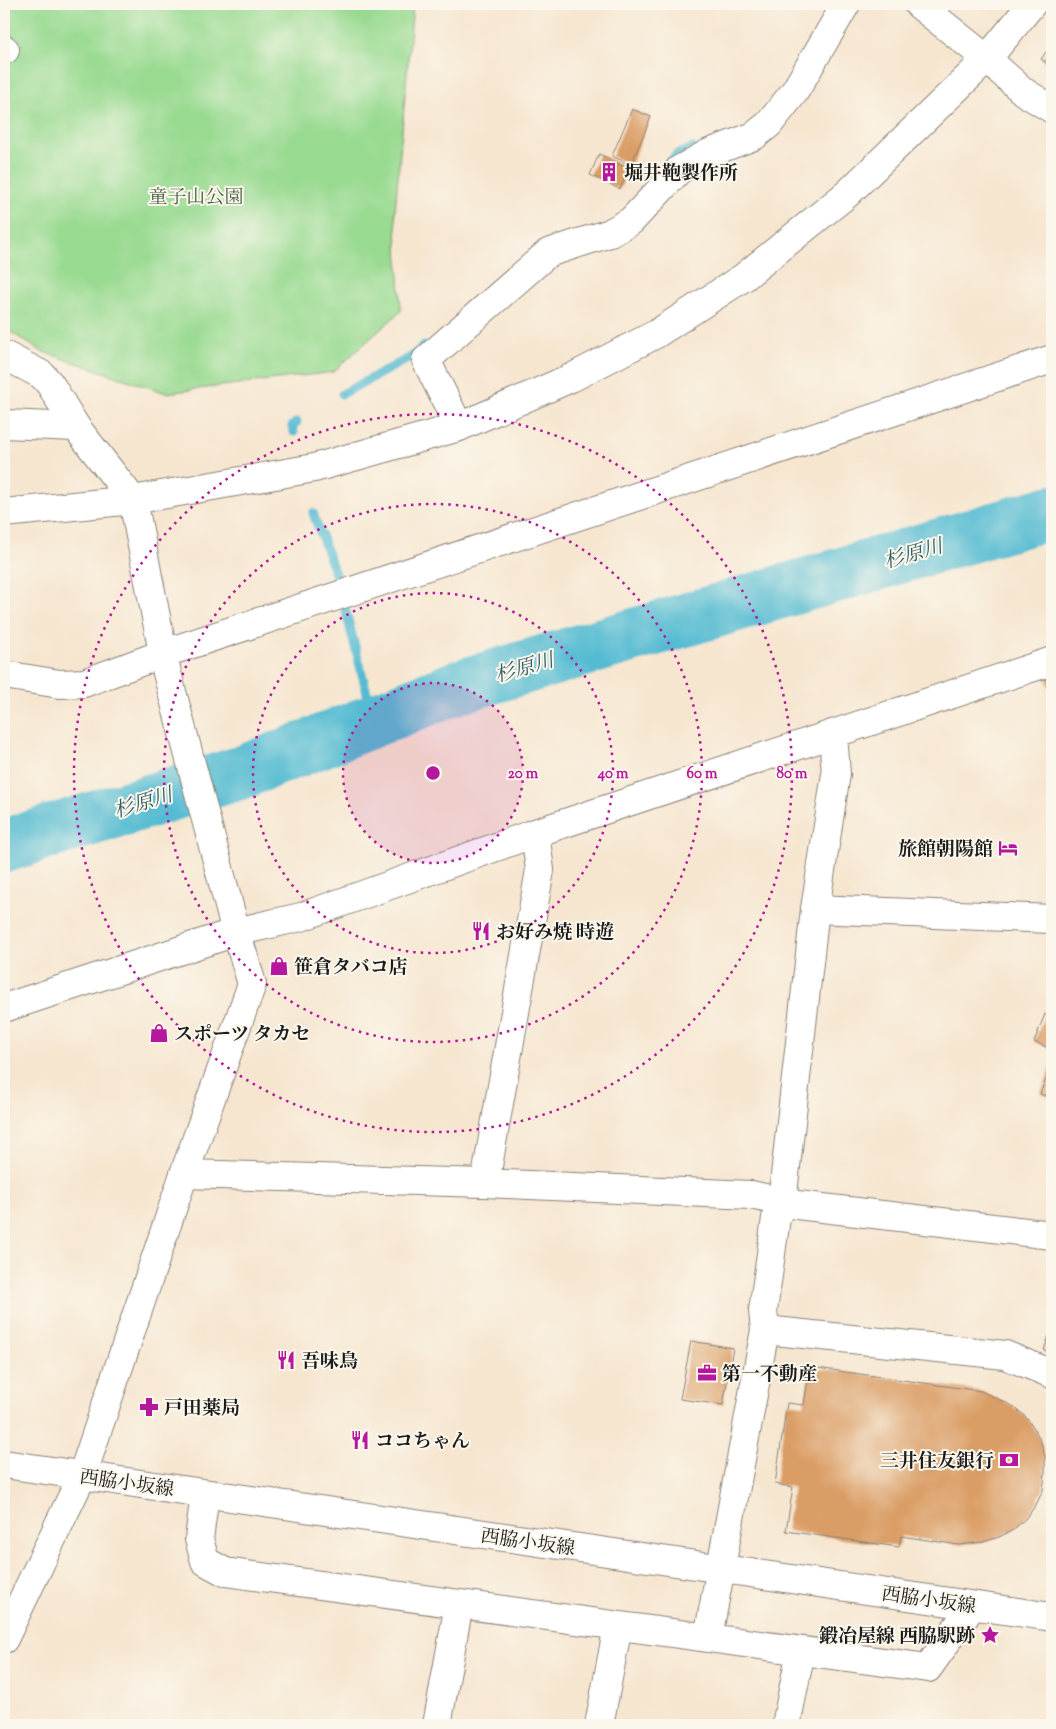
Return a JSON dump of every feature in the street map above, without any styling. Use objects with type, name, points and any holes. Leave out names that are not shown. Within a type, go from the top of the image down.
[{"type":"street","points":[[459,426],[426,360],[548,253],[610,233],[631,221],[679,170],[709,153],[754,136],[769,124],[795,91],[846,4]]},
{"type":"street","points":[[918,4],[987,59],[1024,92],[1052,109]]},
{"type":"street","points":[[4,513],[133,500],[314,468],[459,426],[573,377],[648,338],[744,277],[847,194],[987,59],[1032,4]]},
{"type":"street","points":[[4,356],[42,375],[50,384],[76,427],[133,500],[164,663],[234,927],[252,984],[184,1174],[82,1476],[4,1639]]},
{"type":"street","points":[[4,675],[60,684],[84,683],[164,663],[342,594],[1052,359]]},
{"type":"street","points":[[4,424],[76,427]]},
{"type":"street","points":[[4,1008],[234,927],[301,917],[535,833],[1052,661]]},
{"type":"street","points":[[708,1637],[765,1330],[763,1311],[765,1292],[776,1218],[782,1202],[815,909],[836,774],[833,734]]},
{"type":"street","points":[[486,1183],[540,870],[535,833]]},
{"type":"street","points":[[815,909],[1052,919]]},
{"type":"street","points":[[184,1174],[486,1183],[751,1195],[782,1202],[1052,1235]]},
{"type":"street","points":[[765,1330],[1005,1355],[1052,1374]]},
{"type":"street","name":"西脇小坂線","points":[[4,1464],[1052,1617]]},
{"type":"street","points":[[206,1494],[200,1540],[204,1560],[225,1572],[928,1668],[972,1606]]},
{"type":"street","points":[[441,1725],[459,1604]]},
{"type":"street","points":[[599,1725],[618,1626]]},
{"type":"street","points":[[786,1725],[801,1651]]},
{"type":"green space","name":"童子山公園","points":[[4,4],[413,4],[395,211],[401,311],[333,372],[166,393],[41,351],[4,328]]},
{"type":"building","points":[[1052,44],[1052,67],[1041,59]]},
{"type":"building","points":[[632,109],[651,117],[631,165],[612,156]]},
{"type":"building","name":"堀井鞄製作所","points":[[599,154],[629,169],[620,189],[590,175]]},
{"type":"building","points":[[1052,672],[1052,697],[1044,674]]},
{"type":"building","points":[[1045,1014],[1052,1017],[1052,1049],[1034,1042]]},
{"type":"building","points":[[1052,1063],[1052,1098],[1040,1094]]},
{"type":"building","points":[[1052,1327],[1052,1354],[1044,1350]]},
{"type":"building","name":"第一不動産","points":[[691,1341],[733,1348],[723,1405],[680,1399]]},
{"type":"building","points":[[810,1367],[981,1391],[1011,1405],[1024,1415],[1034,1428],[1041,1442],[1045,1457],[1043,1490],[1036,1505],[1013,1530],[983,1542],[959,1545],[901,1536],[899,1547],[786,1531],[793,1487],[775,1484],[787,1403],[804,1405]]},
{"type":"waterway","points":[[667,165],[676,155],[693,148]]},
{"type":"waterway","points":[[342,394],[411,357],[424,346]]},
{"type":"waterway","points":[[294,432],[292,426],[297,422]]},
{"type":"waterway","name":"杉原川","points":[[4,846],[243,772],[458,687],[1052,512]]},
{"type":"waterway","points":[[313,513],[339,585],[374,720]]},
{"type":"place","name":"堀井鞄製作所","points":[[609,172]]},
{"type":"place","name":"旅館朝陽館","points":[[1008,848]]},
{"type":"place","name":"お好み焼 時遊","points":[[481,931]]},
{"type":"place","name":"笹倉タバコ店","points":[[279,966]]},
{"type":"place","name":"スポーツ タカセ","points":[[159,1033]]},
{"type":"place","name":"吾味鳥","points":[[286,1360]]},
{"type":"place","name":"第一不動産","points":[[707,1373]]},
{"type":"place","name":"戸田薬局","points":[[149,1407]]},
{"type":"place","name":"ココちゃん","points":[[360,1440]]},
{"type":"place","name":"三井住友銀行","points":[[1009,1460]]},
{"type":"place","name":"鍛冶屋線 西脇駅跡","points":[[990,1635]]}]
